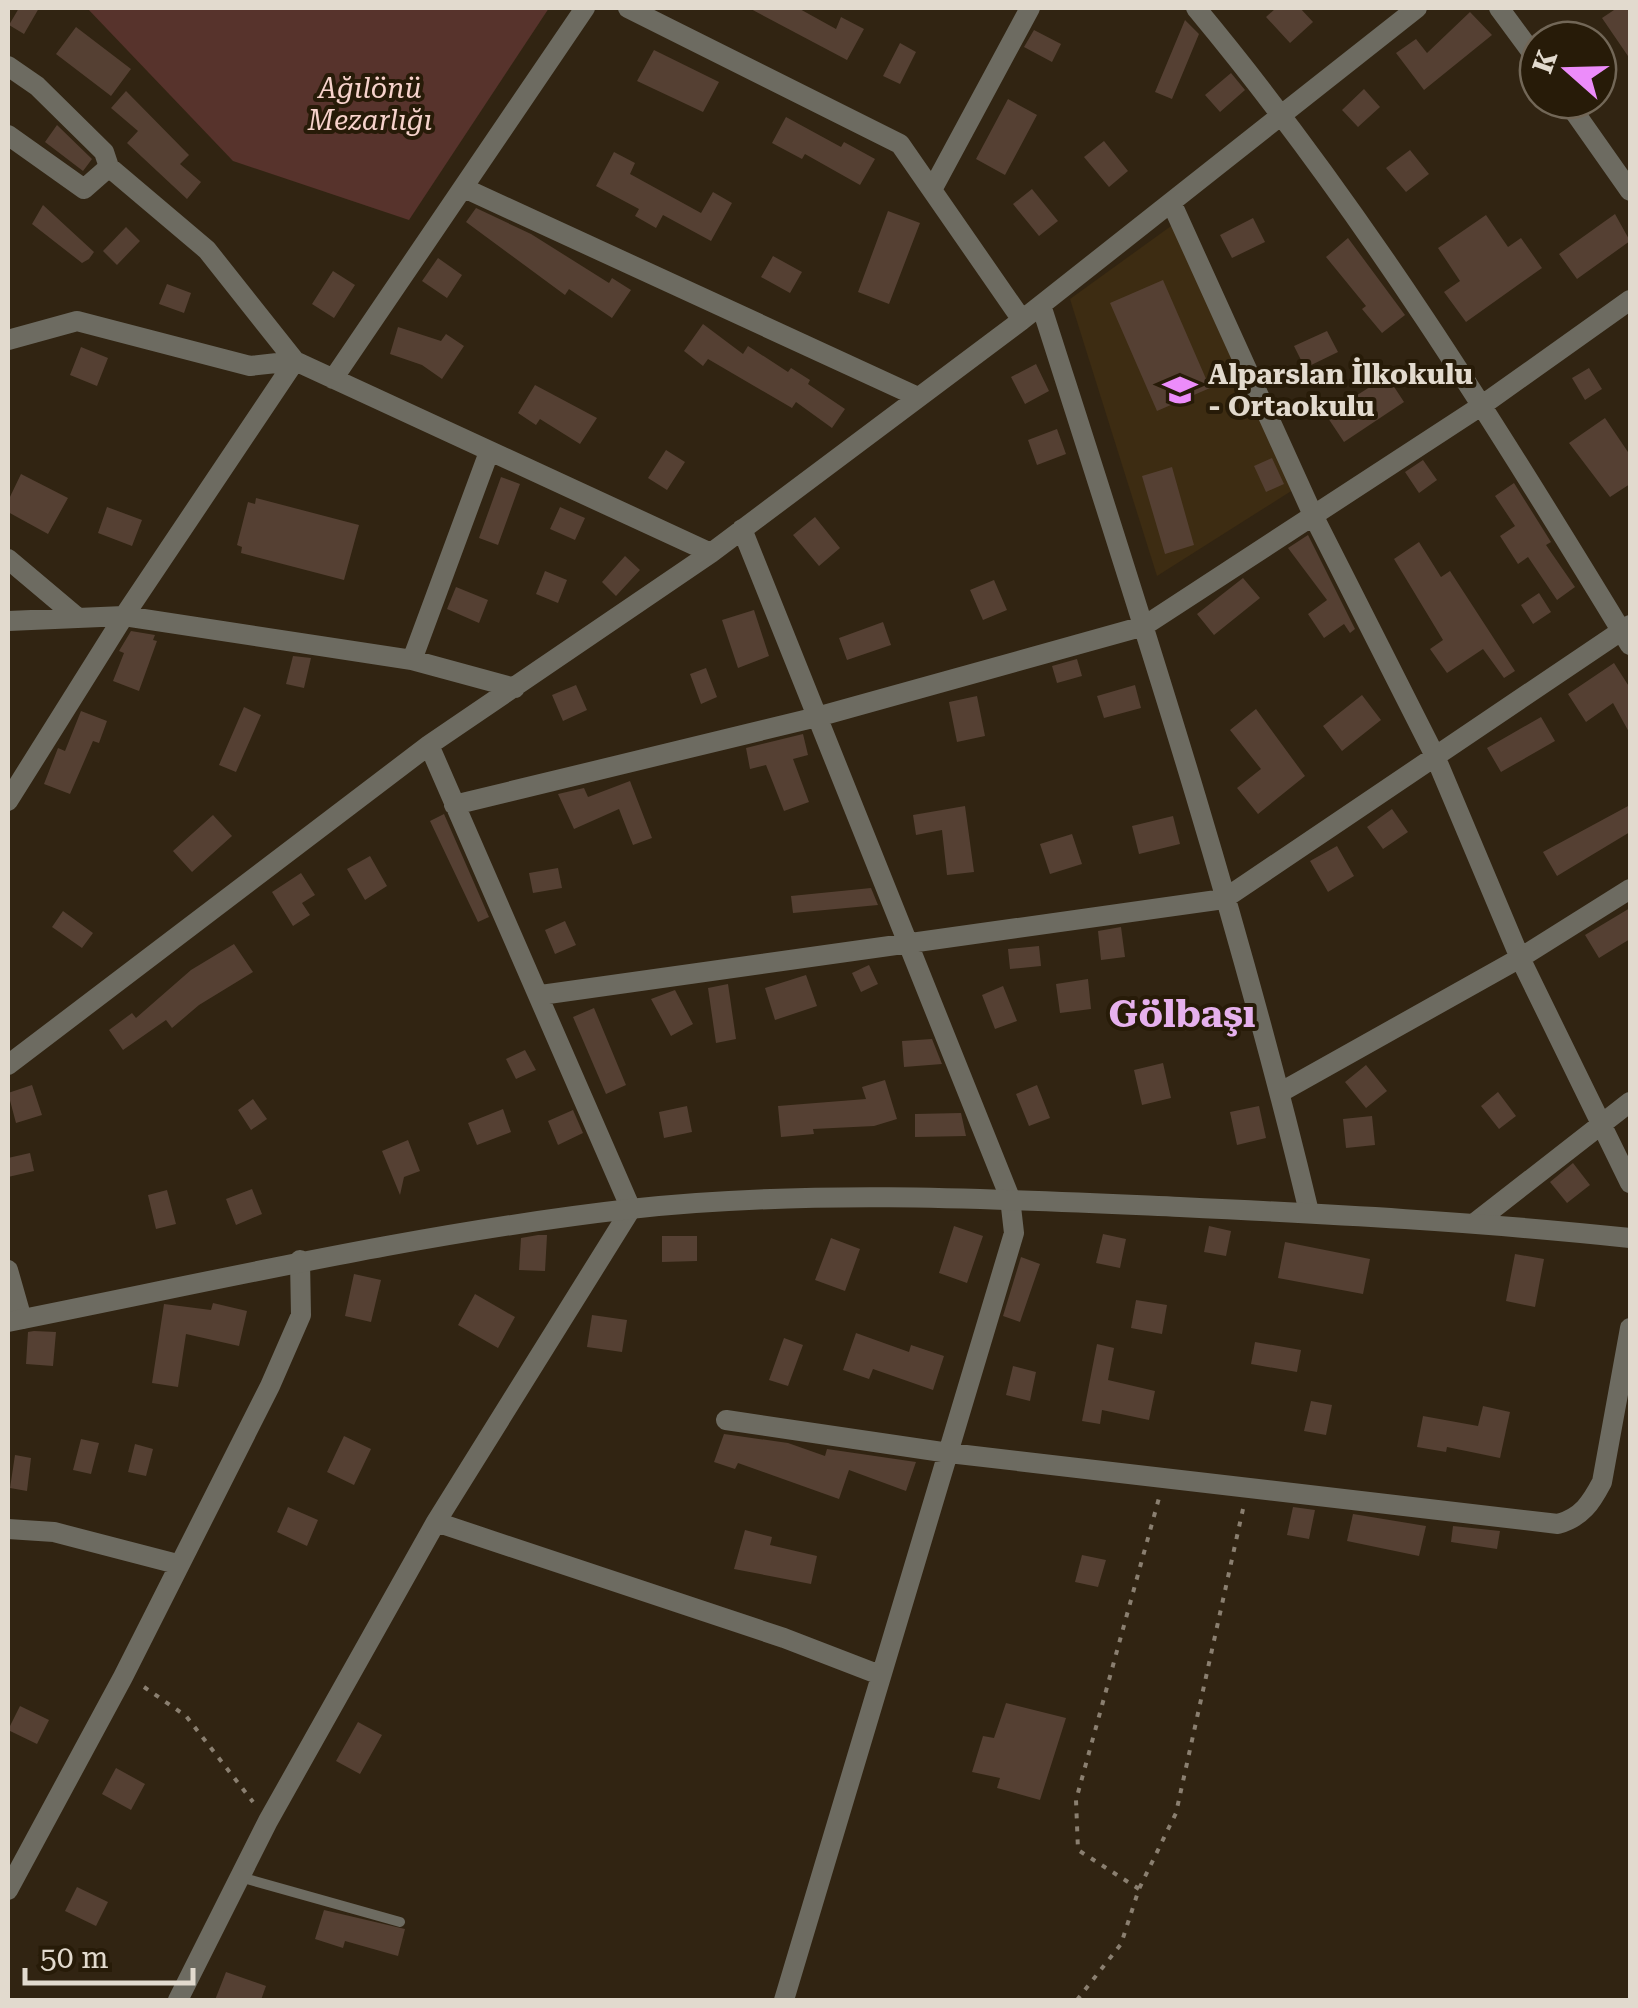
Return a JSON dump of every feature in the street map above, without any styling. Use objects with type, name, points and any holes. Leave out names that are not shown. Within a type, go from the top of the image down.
[{"type":"street","points":[[334,379],[585,8]]},
{"type":"street","points":[[628,8],[900,144],[1022,320]]},
{"type":"street","points":[[933,188],[1030,8]]},
{"type":"street","points":[[541,995],[1224,898],[1434,756],[1628,634],[1285,114],[1196,8]]},
{"type":"street","points":[[8,1065],[429,745],[711,553],[1022,320],[1417,8]]},
{"type":"street","points":[[1499,8],[1518,34]]},
{"type":"street","points":[[8,66],[36,86],[104,152],[108,167],[207,250],[296,361],[711,553]]},
{"type":"street","points":[[1580,120],[1630,191]]},
{"type":"street","points":[[8,136],[84,188],[108,167]]},
{"type":"street","points":[[464,188],[918,397]]},
{"type":"street","points":[[1172,204],[1313,515],[1434,756],[1520,958],[1630,1183]]},
{"type":"street","points":[[454,805],[817,716],[1144,626],[1481,406],[1630,300]]},
{"type":"street","points":[[1040,305],[1144,626],[1281,1092],[1310,1212]]},
{"type":"street","points":[[8,340],[78,321],[250,366],[296,361]]},
{"type":"street","points":[[11,791],[296,361]]},
{"type":"street","points":[[412,660],[489,452]]},
{"type":"street","points":[[742,530],[1010,1198],[1014,1233],[784,2000]]},
{"type":"street","points":[[8,559],[78,618]]},
{"type":"street","points":[[8,622],[124,616],[412,660],[516,688]]},
{"type":"street","points":[[429,745],[631,1209]]},
{"type":"street","points":[[1281,1092],[1520,958],[1630,888]]},
{"type":"street","points":[[1476,1222],[1602,1120],[1630,1102]]},
{"type":"street","points":[[8,1270],[15,1320],[300,1260],[631,1209],[804,1200],[1010,1198],[1476,1222],[1630,1238]]},
{"type":"street","points":[[178,2000],[268,1821],[436,1522],[631,1209]]},
{"type":"street","points":[[8,1890],[123,1678],[177,1564],[270,1386],[302,1315],[300,1260]]},
{"type":"street","points":[[726,1420],[949,1454],[1558,1524],[1573,1520],[1591,1504],[1602,1482],[1630,1328]]},
{"type":"street","points":[[436,1522],[784,1638],[880,1675]]},
{"type":"street","points":[[8,1529],[54,1532],[177,1564]]},
{"type":"lane","points":[[240,1877],[400,1922]]},
{"type":"path","points":[[1139,1889],[1078,1850],[1074,1827],[1076,1800],[1164,1478]]},
{"type":"path","points":[[1077,2000],[1121,1944],[1139,1889],[1176,1813],[1248,1487]]},
{"type":"path","points":[[123,1678],[162,1696],[186,1716],[268,1821]]},
{"type":"shaded area","name":"Alparslan İlkokulu - Ortaokulu","points":[[1178,221],[1307,481],[1157,576],[1070,299]]},
{"type":"green space","name":"Ağılönü Mezarlığı","points":[[87,8],[549,8],[409,220],[233,161]]},
{"type":"building","points":[[19,8],[39,8],[24,34],[9,25]]},
{"type":"building","points":[[749,8],[798,8],[836,29],[841,17],[864,29],[847,60]]},
{"type":"building","points":[[1276,8],[1300,8],[1313,22],[1290,43],[1266,17]]},
{"type":"building","points":[[1617,8],[1630,8],[1630,59],[1618,41],[1618,20],[1602,18]]},
{"type":"building","points":[[1470,12],[1492,35],[1424,90],[1396,53],[1416,39],[1427,53]]},
{"type":"building","points":[[1185,20],[1199,34],[1172,99],[1155,92]]},
{"type":"building","points":[[76,27],[131,69],[111,96],[56,54]]},
{"type":"building","points":[[1034,30],[1061,44],[1052,62],[1024,47]]},
{"type":"building","points":[[900,43],[916,52],[900,84],[883,76]]},
{"type":"building","points":[[654,50],[719,82],[703,112],[637,81]]},
{"type":"building","points":[[1231,73],[1245,90],[1220,112],[1205,95]]},
{"type":"building","points":[[1364,89],[1380,107],[1358,127],[1342,110]]},
{"type":"building","points":[[126,91],[189,155],[180,164],[201,182],[187,199],[127,143],[138,131],[111,108]]},
{"type":"building","points":[[1008,99],[1037,115],[1005,175],[976,159]]},
{"type":"building","points":[[786,117],[841,147],[844,142],[875,159],[860,185],[805,154],[802,159],[772,143]]},
{"type":"building","points":[[57,125],[92,159],[83,171],[45,142]]},
{"type":"building","points":[[1104,141],[1128,171],[1109,187],[1084,157]]},
{"type":"building","points":[[1410,150],[1429,174],[1406,192],[1386,168]]},
{"type":"building","points":[[614,152],[635,163],[630,174],[701,213],[713,192],[732,203],[711,241],[663,215],[656,228],[635,216],[639,209],[596,186]]},
{"type":"building","points":[[1032,189],[1058,221],[1039,236],[1013,204]]},
{"type":"building","points":[[43,205],[94,252],[89,259],[82,263],[32,224]]},
{"type":"building","points":[[476,208],[531,234],[609,283],[612,278],[631,290],[612,318],[569,289],[565,295],[466,222]]},
{"type":"building","points":[[888,211],[920,223],[889,304],[858,292]]},
{"type":"building","points":[[1615,214],[1630,241],[1577,279],[1559,254]]},
{"type":"building","points":[[1486,215],[1508,247],[1521,238],[1542,268],[1466,322],[1444,292],[1460,281],[1438,248]]},
{"type":"building","points":[[1253,218],[1265,242],[1232,258],[1220,235]]},
{"type":"building","points":[[126,227],[140,241],[117,265],[103,251]]},
{"type":"building","points":[[1348,238],[1405,315],[1382,333],[1362,309],[1366,306],[1326,257]]},
{"type":"building","points":[[773,256],[802,272],[790,293],[761,277]]},
{"type":"building","points":[[438,258],[462,275],[447,298],[422,281]]},
{"type":"building","points":[[333,271],[355,285],[334,318],[312,304]]},
{"type":"building","points":[[1163,280],[1210,388],[1157,411],[1110,303]]},
{"type":"building","points":[[167,284],[191,293],[184,313],[159,304]]},
{"type":"building","points":[[703,324],[743,354],[748,346],[788,372],[791,368],[810,380],[808,384],[845,409],[832,428],[796,402],[792,408],[708,359],[703,366],[684,351]]},
{"type":"building","points":[[398,327],[441,341],[446,334],[464,346],[442,379],[422,365],[390,354]]},
{"type":"building","points":[[1327,331],[1338,352],[1305,368],[1294,346]]},
{"type":"building","points":[[81,347],[108,358],[97,386],[70,375]]},
{"type":"building","points":[[1036,364],[1049,391],[1025,404],[1011,377]]},
{"type":"building","points":[[1589,368],[1602,389],[1585,400],[1572,378]]},
{"type":"building","points":[[1387,376],[1404,402],[1344,442],[1326,415]]},
{"type":"building","points":[[535,385],[597,418],[580,444],[540,419],[536,425],[518,413]]},
{"type":"building","points":[[1605,418],[1630,455],[1630,484],[1610,497],[1569,443]]},
{"type":"building","points":[[1057,429],[1066,454],[1037,465],[1028,440]]},
{"type":"building","points":[[666,450],[685,462],[667,490],[648,478]]},
{"type":"building","points":[[1272,458],[1284,484],[1266,492],[1254,466]]},
{"type":"building","points":[[1423,460],[1437,480],[1419,493],[1405,472]]},
{"type":"building","points":[[1172,467],[1194,545],[1165,554],[1142,476]]},
{"type":"building","points":[[21,474],[68,498],[48,534],[8,512],[8,501]]},
{"type":"building","points":[[501,477],[520,484],[498,545],[479,538]]},
{"type":"building","points":[[1514,483],[1551,542],[1546,545],[1575,587],[1557,600],[1528,557],[1518,564],[1500,536],[1515,526],[1495,496]]},
{"type":"building","points":[[256,498],[359,525],[344,580],[241,553],[242,547],[237,545],[248,502],[255,504]]},
{"type":"building","points":[[107,507],[142,520],[132,546],[98,533]]},
{"type":"building","points":[[560,507],[585,518],[575,540],[550,529]]},
{"type":"building","points":[[815,517],[840,548],[819,566],[793,535]]},
{"type":"building","points":[[1308,535],[1355,629],[1350,633],[1344,624],[1324,638],[1308,614],[1327,600],[1288,548]]},
{"type":"building","points":[[1419,542],[1441,577],[1450,571],[1515,671],[1504,678],[1483,649],[1447,673],[1430,649],[1443,640],[1394,559]]},
{"type":"building","points":[[625,556],[640,570],[616,596],[602,582]]},
{"type":"building","points":[[545,571],[567,580],[558,603],[536,594]]},
{"type":"building","points":[[1243,578],[1260,598],[1214,635],[1197,614]]},
{"type":"building","points":[[994,580],[1007,610],[983,620],[970,590]]},
{"type":"building","points":[[456,587],[488,600],[479,623],[447,609]]},
{"type":"building","points":[[1539,593],[1551,612],[1533,624],[1521,605]]},
{"type":"building","points":[[754,610],[769,656],[738,668],[722,620]]},
{"type":"building","points":[[883,622],[891,645],[847,660],[839,638]]},
{"type":"building","points":[[131,631],[155,635],[153,640],[157,641],[139,691],[113,681],[124,653],[119,651]]},
{"type":"building","points":[[293,656],[311,658],[304,688],[286,684]]},
{"type":"building","points":[[1077,659],[1082,676],[1057,683],[1052,666]]},
{"type":"building","points":[[1614,663],[1630,688],[1630,734],[1613,703],[1586,722],[1568,694]]},
{"type":"building","points":[[706,668],[717,697],[701,704],[690,674]]},
{"type":"building","points":[[576,685],[587,710],[563,721],[552,695]]},
{"type":"building","points":[[1135,685],[1141,708],[1104,718],[1097,696]]},
{"type":"building","points":[[1362,695],[1381,720],[1342,751],[1323,726]]},
{"type":"building","points":[[977,696],[985,736],[957,742],[949,702]]},
{"type":"building","points":[[244,707],[261,715],[236,772],[219,765]]},
{"type":"building","points":[[1256,709],[1305,776],[1258,814],[1237,788],[1261,769],[1230,730]]},
{"type":"building","points":[[81,711],[107,721],[99,743],[93,741],[70,794],[44,784],[58,748],[65,751]]},
{"type":"building","points":[[1541,717],[1555,741],[1501,772],[1487,748]]},
{"type":"building","points":[[803,734],[808,755],[793,759],[809,802],[784,811],[766,765],[750,769],[746,748]]},
{"type":"building","points":[[630,781],[652,838],[633,845],[619,809],[574,829],[558,794],[584,788],[588,797]]},
{"type":"building","points":[[1630,805],[1630,832],[1557,876],[1543,852]]},
{"type":"building","points":[[965,806],[974,872],[947,875],[942,830],[916,835],[913,815]]},
{"type":"building","points":[[1392,809],[1408,832],[1383,849],[1367,827]]},
{"type":"building","points":[[444,814],[489,917],[478,922],[430,821]]},
{"type":"building","points":[[213,815],[232,836],[192,872],[173,851]]},
{"type":"building","points":[[1173,816],[1180,844],[1139,854],[1132,826]]},
{"type":"building","points":[[1072,834],[1082,864],[1050,874],[1040,844]]},
{"type":"building","points":[[1337,846],[1354,876],[1328,892],[1310,861]]},
{"type":"building","points":[[370,856],[387,886],[365,900],[347,869]]},
{"type":"building","points":[[558,868],[562,888],[533,893],[529,873]]},
{"type":"building","points":[[301,873],[315,895],[302,903],[310,915],[293,926],[272,892]]},
{"type":"building","points":[[871,888],[878,905],[793,913],[791,896]]},
{"type":"building","points":[[1630,908],[1630,939],[1599,958],[1585,935]]},
{"type":"building","points":[[63,911],[93,933],[82,948],[52,927]]},
{"type":"building","points":[[565,921],[576,945],[555,954],[545,930]]},
{"type":"building","points":[[1121,927],[1125,957],[1101,960],[1098,931]]},
{"type":"building","points":[[234,944],[253,972],[199,1005],[172,1028],[166,1020],[123,1050],[109,1030],[132,1013],[136,1018],[191,970]]},
{"type":"building","points":[[1039,946],[1041,966],[1010,969],[1008,949]]},
{"type":"building","points":[[869,965],[878,984],[861,992],[852,973]]},
{"type":"building","points":[[806,975],[817,1006],[775,1020],[765,988]]},
{"type":"building","points":[[1088,979],[1091,1009],[1060,1013],[1056,984]]},
{"type":"building","points":[[728,984],[736,1039],[716,1043],[708,988]]},
{"type":"building","points":[[1003,986],[1017,1021],[995,1029],[982,995]]},
{"type":"building","points":[[675,990],[693,1024],[671,1036],[651,999]]},
{"type":"building","points":[[594,1008],[626,1085],[606,1094],[573,1017]]},
{"type":"building","points":[[932,1039],[942,1064],[904,1067],[902,1041]]},
{"type":"building","points":[[525,1050],[536,1070],[516,1079],[506,1059]]},
{"type":"building","points":[[1163,1063],[1171,1098],[1142,1105],[1134,1070]]},
{"type":"building","points":[[1366,1065],[1387,1091],[1366,1108],[1345,1082]]},
{"type":"building","points":[[885,1080],[897,1119],[874,1126],[813,1129],[814,1134],[781,1137],[778,1106],[866,1099],[862,1087]]},
{"type":"building","points":[[32,1085],[42,1115],[16,1123],[8,1093]]},
{"type":"building","points":[[1037,1085],[1050,1118],[1029,1126],[1016,1094]]},
{"type":"building","points":[[1498,1092],[1516,1116],[1499,1129],[1481,1106]]},
{"type":"building","points":[[253,1099],[267,1119],[251,1130],[238,1110]]},
{"type":"building","points":[[687,1106],[692,1132],[664,1138],[659,1112]]},
{"type":"building","points":[[1259,1106],[1266,1138],[1237,1145],[1230,1112]]},
{"type":"building","points":[[503,1109],[511,1132],[477,1145],[468,1123]]},
{"type":"building","points":[[573,1110],[583,1133],[558,1145],[548,1121]]},
{"type":"building","points":[[961,1113],[966,1136],[915,1137],[915,1114]]},
{"type":"building","points":[[1372,1116],[1375,1145],[1346,1148],[1343,1119]]},
{"type":"building","points":[[408,1140],[420,1171],[404,1177],[400,1195],[382,1151]]},
{"type":"building","points":[[30,1153],[34,1171],[8,1177],[8,1158]]},
{"type":"building","points":[[1573,1163],[1590,1185],[1567,1203],[1550,1182]]},
{"type":"building","points":[[252,1189],[262,1214],[236,1225],[226,1199]]},
{"type":"building","points":[[167,1190],[176,1224],[156,1229],[148,1195]]},
{"type":"building","points":[[954,1226],[983,1236],[967,1283],[939,1273]]},
{"type":"building","points":[[1209,1226],[1231,1231],[1226,1256],[1204,1252]]},
{"type":"building","points":[[1103,1234],[1126,1239],[1120,1268],[1096,1263]]},
{"type":"building","points":[[547,1235],[545,1271],[519,1270],[521,1238]]},
{"type":"building","points":[[662,1236],[697,1236],[697,1261],[662,1262]]},
{"type":"building","points":[[831,1238],[860,1249],[845,1291],[815,1280]]},
{"type":"building","points":[[1285,1242],[1370,1259],[1363,1294],[1278,1278]]},
{"type":"building","points":[[1515,1254],[1544,1259],[1535,1307],[1506,1301]]},
{"type":"building","points":[[1021,1257],[1040,1264],[1020,1322],[1003,1316]]},
{"type":"building","points":[[354,1274],[381,1280],[371,1322],[345,1316]]},
{"type":"building","points":[[475,1294],[515,1317],[498,1348],[458,1325]]},
{"type":"building","points":[[1136,1300],[1167,1305],[1162,1334],[1131,1328]]},
{"type":"building","points":[[213,1303],[247,1311],[239,1346],[186,1334],[178,1387],[152,1383],[164,1304],[211,1310]]},
{"type":"building","points":[[592,1315],[627,1320],[622,1352],[587,1347]]},
{"type":"building","points":[[28,1332],[56,1332],[53,1366],[26,1364]]},
{"type":"building","points":[[856,1333],[909,1352],[911,1345],[944,1356],[933,1390],[873,1369],[869,1379],[843,1370]]},
{"type":"building","points":[[784,1338],[803,1345],[788,1386],[769,1380]]},
{"type":"building","points":[[1255,1342],[1301,1350],[1297,1372],[1251,1364]]},
{"type":"building","points":[[1097,1344],[1114,1348],[1108,1380],[1155,1391],[1149,1420],[1102,1410],[1100,1424],[1082,1421]]},
{"type":"building","points":[[1013,1366],[1036,1372],[1030,1401],[1006,1395]]},
{"type":"building","points":[[1311,1401],[1332,1405],[1326,1435],[1304,1431]]},
{"type":"building","points":[[1483,1406],[1510,1412],[1500,1458],[1447,1447],[1446,1452],[1417,1447],[1423,1416],[1478,1426]]},
{"type":"building","points":[[724,1434],[788,1443],[825,1456],[827,1449],[916,1462],[906,1491],[849,1470],[839,1499],[738,1463],[735,1469],[714,1462]]},
{"type":"building","points":[[344,1436],[371,1449],[354,1485],[327,1472]]},
{"type":"building","points":[[81,1439],[99,1443],[91,1474],[73,1470]]},
{"type":"building","points":[[135,1444],[153,1449],[146,1476],[128,1472]]},
{"type":"building","points":[[15,1455],[31,1458],[27,1491],[10,1488]]},
{"type":"building","points":[[288,1507],[318,1520],[307,1546],[277,1532]]},
{"type":"building","points":[[1293,1507],[1315,1510],[1309,1539],[1287,1535]]},
{"type":"building","points":[[1353,1514],[1426,1526],[1419,1556],[1347,1541]]},
{"type":"building","points":[[1453,1526],[1500,1531],[1497,1549],[1451,1542]]},
{"type":"building","points":[[745,1530],[772,1537],[770,1545],[817,1556],[811,1584],[734,1569]]},
{"type":"building","points":[[1082,1555],[1106,1560],[1098,1587],[1075,1582]]},
{"type":"building","points":[[1006,1703],[1066,1718],[1040,1800],[997,1788],[1000,1778],[972,1772],[983,1736],[994,1738]]},
{"type":"building","points":[[20,1706],[49,1720],[37,1744],[8,1730]]},
{"type":"building","points":[[358,1722],[382,1735],[360,1774],[336,1761]]},
{"type":"building","points":[[116,1768],[145,1784],[131,1810],[102,1794]]},
{"type":"building","points":[[77,1887],[108,1902],[96,1926],[65,1911]]},
{"type":"building","points":[[324,1910],[405,1929],[398,1956],[345,1941],[343,1948],[315,1939]]},
{"type":"building","points":[[226,1972],[266,1986],[261,2000],[215,2000]]},
{"type":"place","name":"Alparslan İlkokulu - Ortaokulu","points":[[1180,390]]},
{"type":"district","name":"Gölbaşı","points":[[1182,1014]]}]
